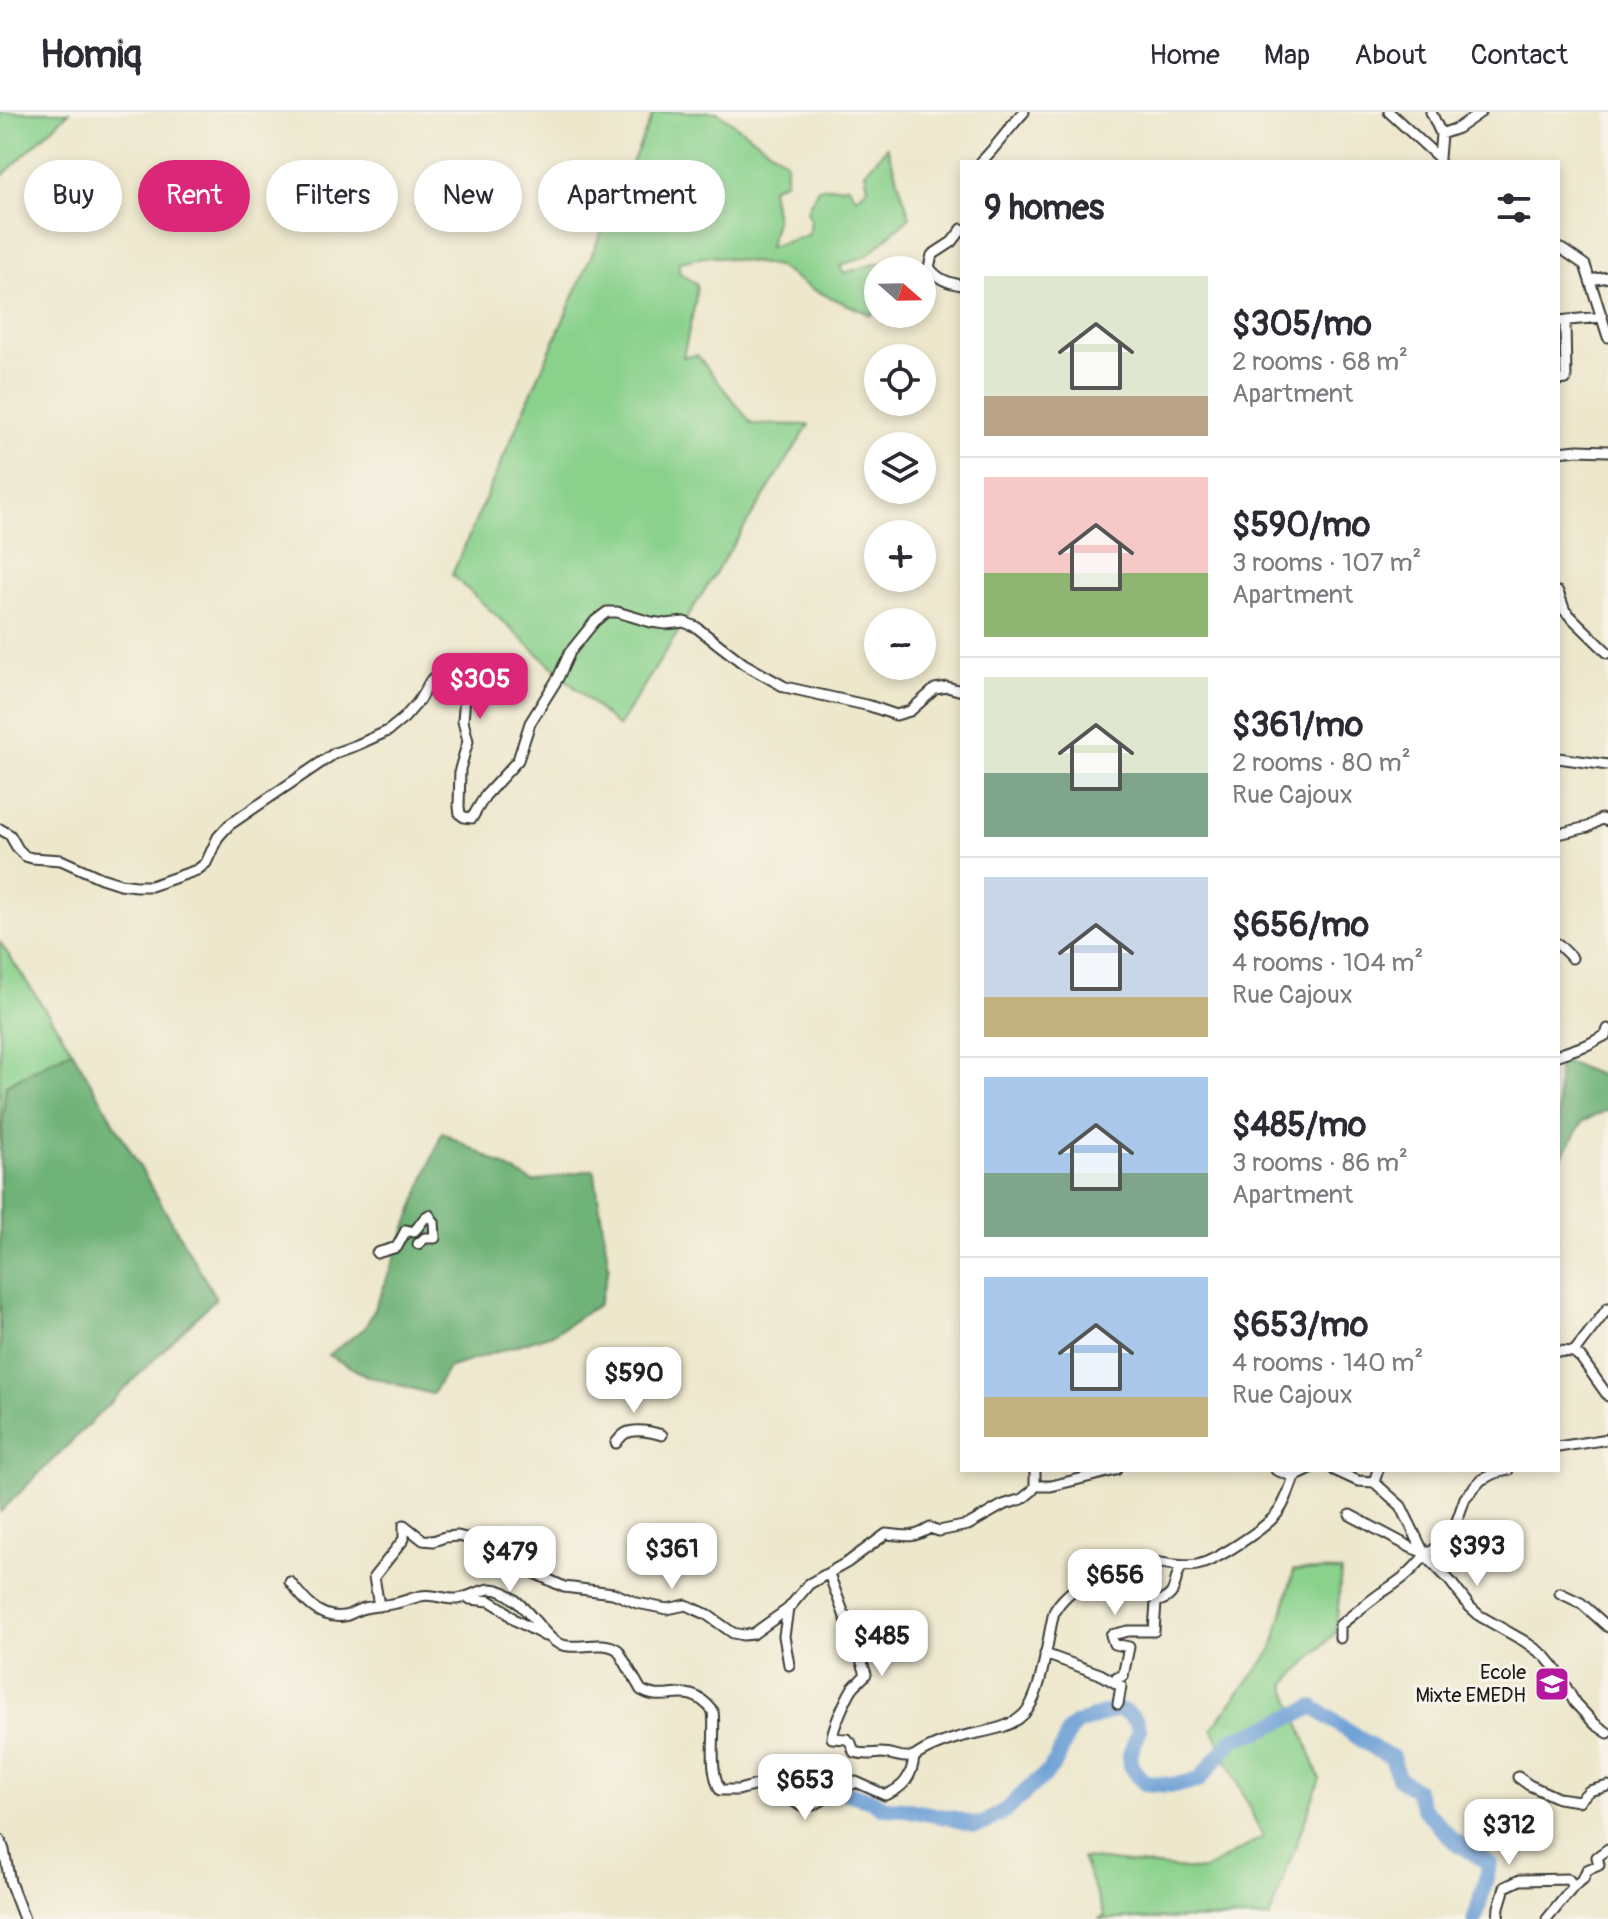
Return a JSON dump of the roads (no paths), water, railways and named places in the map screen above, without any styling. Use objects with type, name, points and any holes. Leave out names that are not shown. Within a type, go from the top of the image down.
[{"type":"street","points":[[983,160],[1024,112]]},
{"type":"street","points":[[1389,112],[1439,160]]},
{"type":"street","points":[[1431,112],[1441,134],[1439,160]]},
{"type":"street","points":[[1441,134],[1458,128],[1481,112]]},
{"type":"street","points":[[960,232],[952,242],[932,255],[929,267],[934,275],[951,284],[960,285]]},
{"type":"street","points":[[1560,249],[1585,265],[1608,337]]},
{"type":"street","points":[[1590,280],[1608,277]]},
{"type":"street","points":[[1560,380],[1566,379],[1561,321],[1602,317]]},
{"type":"street","points":[[1560,452],[1608,451]]},
{"type":"street","points":[[1560,597],[1565,611],[1608,653]]},
{"type":"street","points":[[0,829],[10,835],[25,856],[61,860],[120,884],[151,886],[197,870],[206,863],[218,837],[229,825],[335,753],[388,731],[418,702],[431,680],[448,670],[460,674],[464,681],[463,721],[468,741],[460,769],[459,807],[460,814],[472,818],[485,796],[518,760],[530,723],[570,652],[595,621],[607,612],[666,624],[684,622],[696,627],[744,664],[785,687],[896,715],[910,711],[935,689],[947,687],[960,690]]},
{"type":"street","points":[[1594,638],[1608,639]]},
{"type":"street","points":[[1560,758],[1608,765]]},
{"type":"street","points":[[1560,834],[1588,827],[1601,819],[1608,821]]},
{"type":"street","points":[[1560,946],[1572,958]]},
{"type":"street","points":[[1560,1054],[1587,1045],[1607,1033]]},
{"type":"street","points":[[377,1253],[397,1247],[406,1230],[413,1232],[418,1229],[425,1216],[429,1215],[433,1217],[435,1238],[425,1238],[418,1244]]},
{"type":"street","points":[[1574,1352],[1608,1308]]},
{"type":"street","points":[[1560,1351],[1574,1352],[1608,1396]]},
{"type":"street","points":[[616,1443],[631,1432],[647,1431],[662,1435]]},
{"type":"street","points":[[1560,1447],[1608,1439]]},
{"type":"street","points":[[379,1606],[374,1577],[404,1539],[404,1525],[423,1540],[466,1538],[564,1587],[613,1593],[637,1603],[667,1609],[686,1605],[706,1614],[733,1633],[753,1634],[788,1609],[809,1584],[829,1574],[886,1534],[908,1537],[930,1528],[939,1531],[968,1525],[1003,1505],[1022,1499],[1035,1486],[1035,1472]]},
{"type":"street","points":[[1035,1486],[1051,1486],[1108,1472]]},
{"type":"street","points":[[1280,1472],[1294,1477],[1305,1472]]},
{"type":"street","points":[[1338,1472],[1358,1481],[1374,1482],[1401,1506],[1424,1554],[1470,1607],[1545,1656],[1575,1703],[1608,1733]]},
{"type":"street","points":[[1374,1482],[1377,1472]]},
{"type":"street","points":[[1340,1638],[1340,1625],[1412,1571],[1424,1554],[1431,1552],[1453,1532],[1465,1498],[1481,1480],[1503,1472]]},
{"type":"street","points":[[829,1574],[851,1633],[860,1641],[860,1657],[866,1674],[854,1686],[835,1724],[832,1738],[847,1739],[854,1752],[860,1754],[914,1757],[926,1748],[1012,1724],[1027,1710],[1037,1689],[1054,1612],[1059,1603],[1084,1583],[1112,1568],[1137,1561],[1182,1566],[1212,1560],[1266,1525],[1280,1511],[1294,1477]]},
{"type":"street","points":[[1350,1515],[1424,1554]]},
{"type":"street","points":[[1117,1684],[1117,1677],[1123,1676],[1128,1661],[1129,1647],[1114,1644],[1111,1635],[1154,1631],[1156,1602],[1165,1599],[1173,1590],[1182,1566]]},
{"type":"street","points":[[290,1582],[304,1601],[322,1614],[341,1617],[361,1609],[394,1604],[422,1595],[455,1599],[491,1589],[502,1592],[560,1644],[612,1646],[618,1650],[641,1690],[647,1694],[690,1694],[704,1699],[713,1711],[713,1757],[715,1779],[720,1790],[738,1790],[761,1784],[773,1787],[801,1806],[813,1805],[856,1782],[885,1795],[905,1784],[914,1757]]},
{"type":"street","points":[[1560,1593],[1581,1603],[1608,1627]]},
{"type":"street","points":[[788,1609],[784,1636],[789,1665]]},
{"type":"street","points":[[1045,1654],[1100,1674],[1121,1686],[1118,1704]]},
{"type":"street","points":[[1518,1777],[1558,1798],[1579,1801],[1589,1791],[1608,1786]]},
{"type":"street","points":[[0,1840],[10,1882],[24,1919]]},
{"type":"street","points":[[1547,1919],[1583,1879],[1587,1870],[1599,1865],[1597,1857],[1608,1849]]},
{"type":"street","points":[[1498,1919],[1505,1887],[1520,1880],[1568,1879],[1574,1886]]},
{"type":"waterway","points":[[844,1792],[871,1800],[883,1808],[904,1809],[976,1825],[1009,1808],[1046,1774],[1057,1760],[1069,1731],[1076,1724],[1117,1709],[1137,1722],[1139,1730],[1130,1758],[1132,1768],[1145,1783],[1172,1785],[1198,1781],[1233,1739],[1313,1707],[1378,1751],[1392,1757],[1398,1778],[1415,1789],[1423,1808],[1452,1839],[1490,1864],[1475,1919]]},
{"type":"place","name":"Ecole Mixte EMEDH","points":[[1552,1684]]}]
